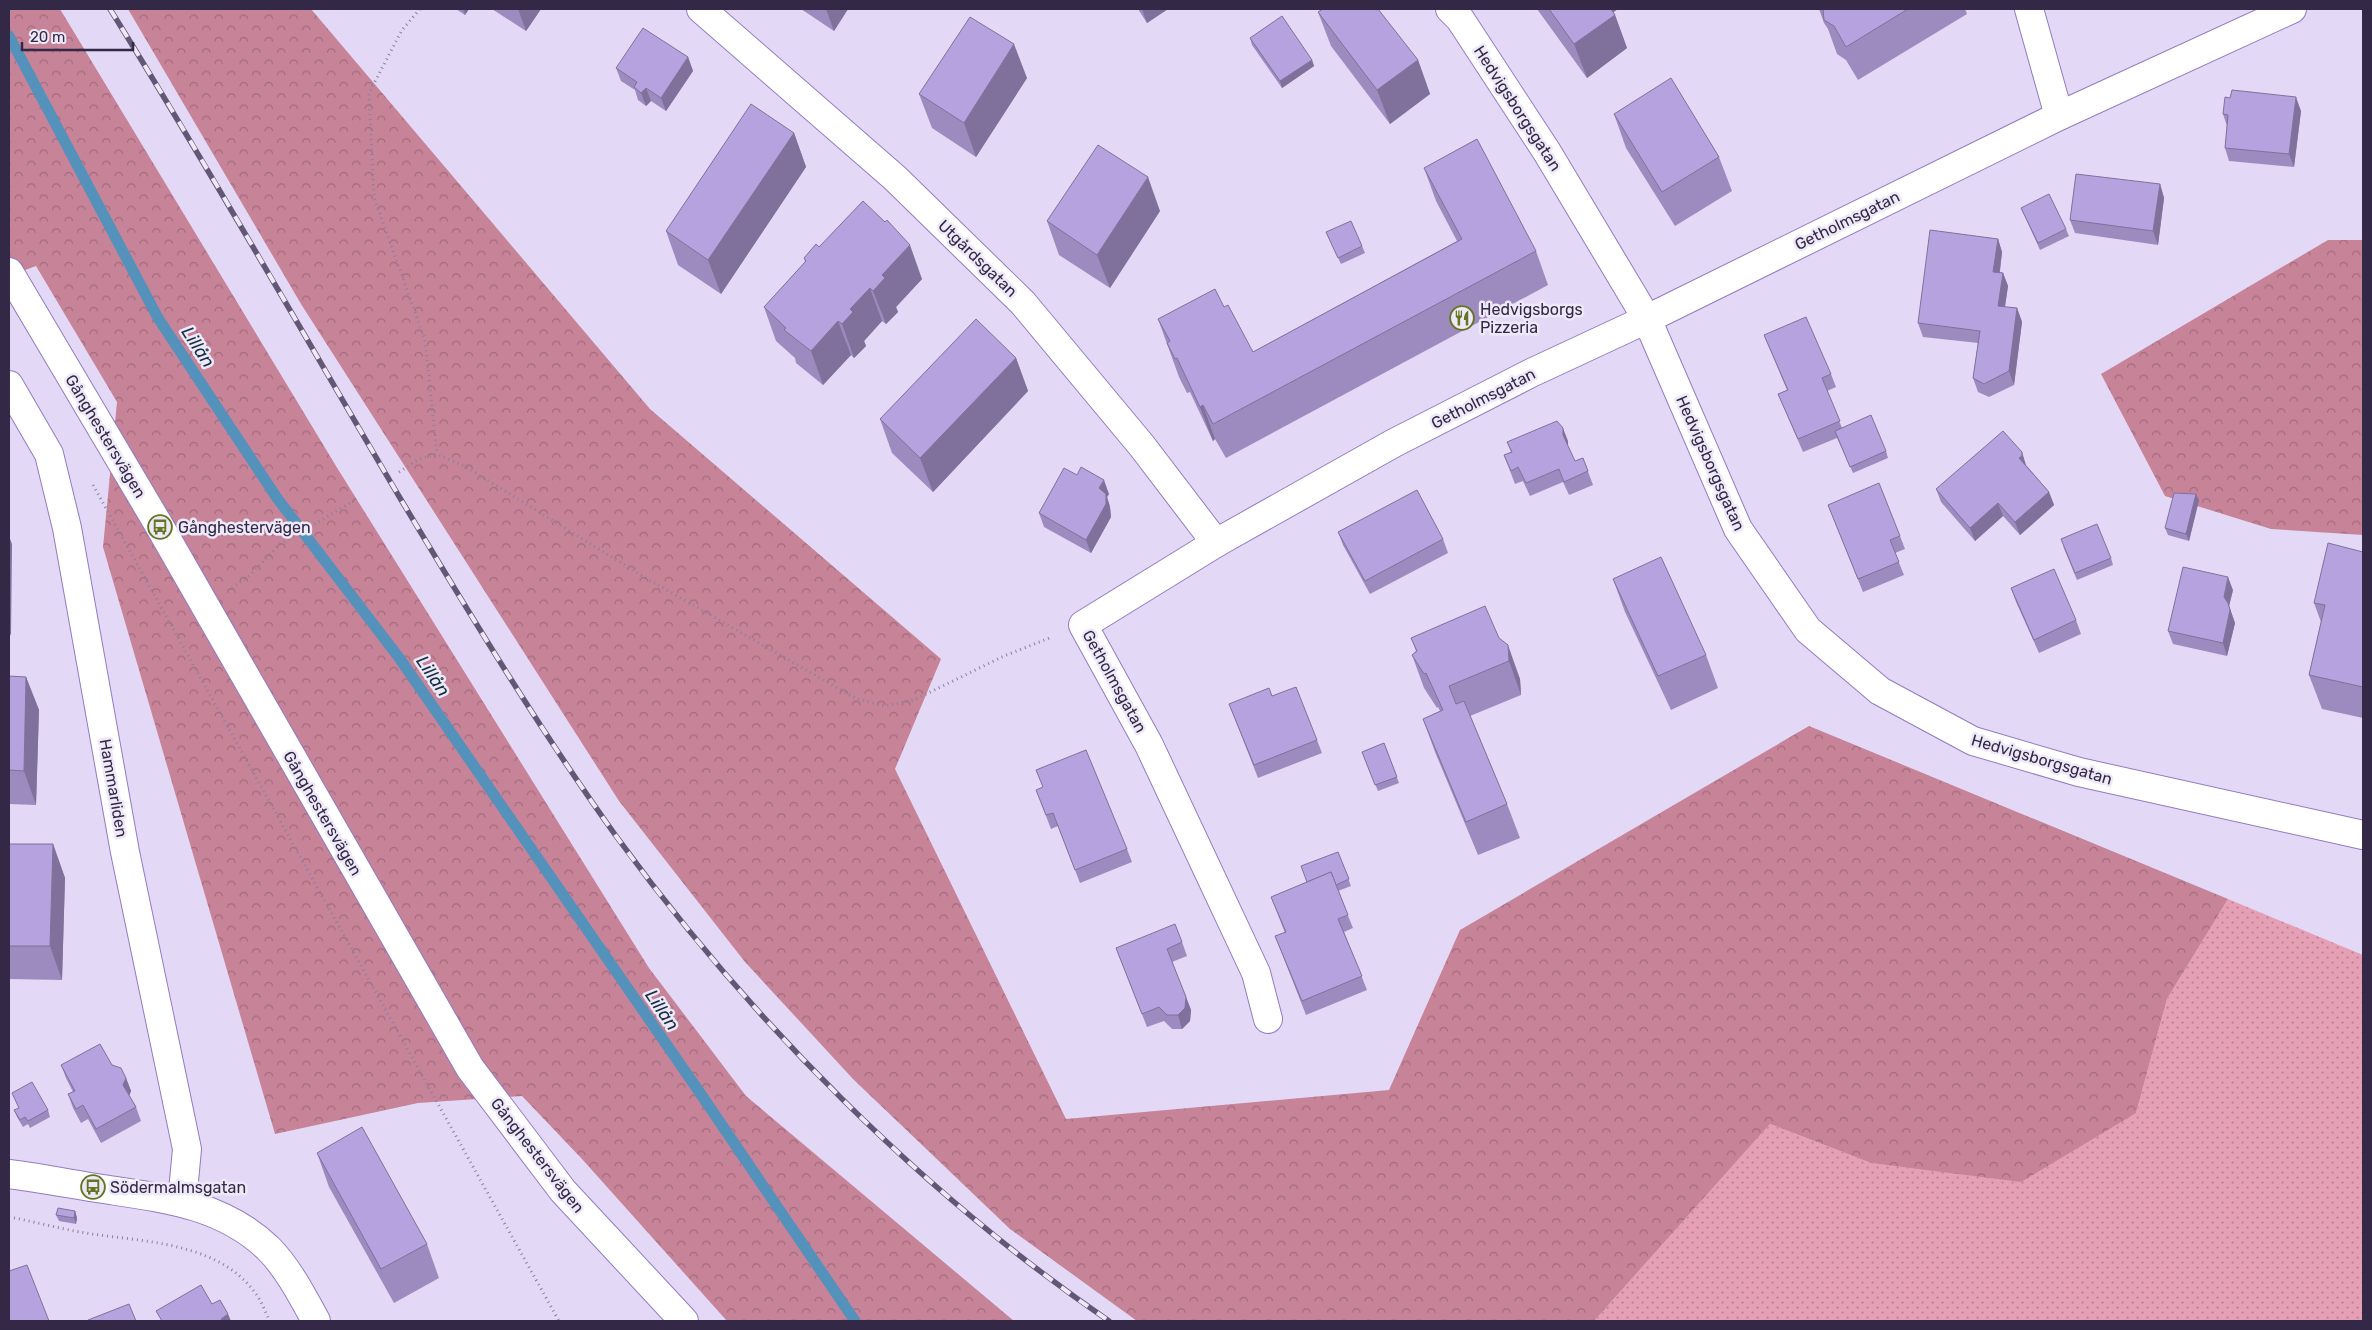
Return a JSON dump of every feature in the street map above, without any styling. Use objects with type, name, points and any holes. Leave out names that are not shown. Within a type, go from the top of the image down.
[{"type":"street","name":"Utgårdsgatan","points":[[702,9],[896,178],[1024,303],[1142,446],[1216,543]]},
{"type":"street","name":"Hedvigsborgsgatan","points":[[1450,9],[1460,19],[1547,152],[1647,319],[1738,529],[1808,630],[1880,691],[1973,741],[2079,772],[2363,835]]},
{"type":"street","points":[[2028,9],[2059,116]]},
{"type":"street","name":"Getholmsgatan","points":[[1268,1019],[1256,973],[1153,753],[1083,625],[1216,543],[1402,439],[1531,373],[1647,319],[2059,116],[2292,9]]},
{"type":"street","name":"Gånghestersvägen","points":[[9,272],[160,527],[470,1068],[562,1191],[684,1321]]},
{"type":"street","name":"Hammarliden","points":[[9,384],[49,454],[67,528],[126,852],[187,1149],[182,1202]]},
{"type":"street","points":[[9,1174],[182,1202],[222,1216],[243,1228],[269,1249],[285,1270],[316,1321]]},
{"type":"path","points":[[420,9],[402,30],[369,93],[374,197],[425,340],[437,454]]},
{"type":"path","points":[[399,472],[419,459],[437,454],[466,467],[644,577],[855,698],[884,706],[914,700],[1004,656],[1083,625]]},
{"type":"path","points":[[91,483],[559,1321]]},
{"type":"path","points":[[280,544],[357,499]]},
{"type":"path","points":[[9,1218],[87,1233],[174,1246],[215,1259],[236,1274],[256,1294],[270,1321]]},
{"type":"shaded area","points":[[2228,899],[2363,955],[2363,1321],[1594,1321],[1770,1124],[1871,1163],[1934,1170],[2136,1113],[2167,999]]},
{"type":"green space","points":[[9,9],[60,9],[336,466],[649,968],[746,1096],[1014,1321],[727,1321],[582,1159],[522,1096],[418,1103],[275,1134],[103,547],[117,402],[36,266],[9,276]]},
{"type":"green space","points":[[128,9],[311,9],[650,409],[941,659],[895,769],[1066,1119],[1389,1090],[1460,930],[1809,726],[2228,899],[2167,999],[2136,1113],[2021,1182],[1871,1163],[1770,1124],[1594,1321],[1137,1321],[1010,1229],[853,1079],[745,962],[619,801],[301,304]]},
{"type":"green space","points":[[2328,240],[2363,240],[2363,535],[2271,529],[2165,496],[2101,374]]},
{"type":"building","points":[[1323,9],[1378,9],[1418,60],[1377,90],[1318,12]]},
{"type":"building","points":[[1549,9],[1611,9],[1615,15],[1574,44]]},
{"type":"building","points":[[1823,9],[1908,9],[1846,47],[1834,26],[1824,20]]},
{"type":"building","points":[[1282,16],[1312,60],[1280,81],[1250,38]]},
{"type":"building","points":[[970,17],[1014,44],[964,123],[919,94]]},
{"type":"building","points":[[643,28],[688,57],[661,98],[646,88],[641,93],[634,87],[637,82],[616,68]]},
{"type":"building","points":[[1671,78],[1719,157],[1662,192],[1614,114]]},
{"type":"building","points":[[2232,90],[2296,97],[2289,154],[2225,148],[2228,115],[2223,114],[2225,97],[2230,98]]},
{"type":"building","points":[[751,104],[794,133],[708,260],[666,231]]},
{"type":"building","points":[[1477,139],[1536,251],[1213,424],[1203,405],[1200,407],[1177,358],[1175,359],[1167,343],[1170,341],[1158,319],[1215,289],[1224,307],[1228,305],[1253,352],[1462,239],[1424,168]]},
{"type":"building","points":[[1098,145],[1148,177],[1097,255],[1047,221]]},
{"type":"building","points":[[2076,174],[2160,184],[2153,231],[2070,220]]},
{"type":"building","points":[[2049,194],[2066,229],[2038,243],[2021,208]]},
{"type":"building","points":[[863,201],[885,222],[887,220],[910,245],[882,275],[885,278],[873,291],[870,288],[850,309],[853,312],[842,324],[838,321],[811,351],[784,330],[786,328],[764,307],[806,261],[804,258],[816,244],[819,247]]},
{"type":"building","points":[[1351,221],[1362,246],[1338,258],[1326,232]]},
{"type":"building","points":[[1930,230],[1998,239],[1993,272],[2003,273],[1998,306],[2017,308],[2009,371],[1984,384],[1973,378],[1980,331],[1918,323]]},
{"type":"building","points":[[1806,317],[1831,374],[1822,378],[1840,421],[1798,439],[1778,394],[1788,390],[1764,335]]},
{"type":"building","points":[[976,319],[1016,358],[920,458],[880,419]]},
{"type":"building","points":[[1871,415],[1886,451],[1850,467],[1835,431]]},
{"type":"building","points":[[1557,421],[1563,428],[1563,435],[1575,461],[1583,458],[1588,471],[1564,482],[1559,469],[1526,483],[1518,467],[1511,471],[1504,455],[1512,452],[1507,442]]},
{"type":"building","points":[[2003,431],[2022,452],[2022,456],[2019,458],[2049,492],[2015,522],[1998,503],[1970,528],[1936,489]]},
{"type":"building","points":[[1081,467],[1104,480],[1099,488],[1106,494],[1106,504],[1086,540],[1039,513],[1064,468],[1077,475]]},
{"type":"building","points":[[1879,483],[1900,536],[1890,540],[1899,562],[1858,579],[1828,505]]},
{"type":"building","points":[[1417,490],[1443,539],[1365,581],[1338,532]]},
{"type":"building","points":[[2174,493],[2196,494],[2186,534],[2165,528]]},
{"type":"building","points":[[2097,524],[2111,558],[2075,573],[2061,539]]},
{"type":"building","points":[[2328,543],[2363,552],[2363,687],[2309,675],[2325,605],[2314,603]]},
{"type":"building","points":[[1661,557],[1706,655],[1658,676],[1613,579]]},
{"type":"building","points":[[2183,567],[2228,577],[2224,597],[2230,610],[2223,643],[2168,631]]},
{"type":"building","points":[[2054,569],[2076,620],[2034,640],[2011,588]]},
{"type":"building","points":[[1485,606],[1499,638],[1508,645],[1509,661],[1449,686],[1456,704],[1464,701],[1507,804],[1466,822],[1423,719],[1443,710],[1426,673],[1424,674],[1412,655],[1417,651],[1411,638]]},
{"type":"building","points":[[9,676],[26,677],[24,771],[9,770]]},
{"type":"building","points":[[1296,687],[1317,740],[1254,765],[1229,704],[1269,688],[1272,696]]},
{"type":"building","points":[[1384,743],[1397,777],[1375,785],[1362,752]]},
{"type":"building","points":[[1086,750],[1127,849],[1075,870],[1053,813],[1046,815],[1036,790],[1043,787],[1036,770]]},
{"type":"building","points":[[9,844],[53,844],[50,946],[9,946]]},
{"type":"building","points":[[1338,852],[1349,879],[1336,885],[1331,872],[1307,882],[1301,866]]},
{"type":"building","points":[[1331,872],[1348,915],[1338,919],[1362,976],[1302,1001],[1275,936],[1286,932],[1271,897]]},
{"type":"building","points":[[1175,924],[1182,942],[1167,949],[1186,997],[1185,1008],[1178,1015],[1167,1015],[1159,1007],[1142,1014],[1116,948]]},
{"type":"building","points":[[100,1044],[112,1065],[121,1068],[126,1078],[123,1085],[136,1107],[96,1129],[83,1105],[76,1109],[68,1094],[75,1091],[61,1065]]},
{"type":"building","points":[[32,1082],[48,1110],[28,1121],[25,1117],[20,1120],[14,1110],[19,1108],[12,1093]]},
{"type":"building","points":[[362,1127],[427,1244],[381,1269],[317,1153]]},
{"type":"building","points":[[58,1208],[75,1211],[74,1218],[56,1215]]},
{"type":"building","points":[[27,1265],[49,1321],[9,1321],[9,1271]]},
{"type":"building","points":[[201,1285],[212,1304],[220,1300],[228,1314],[221,1319],[222,1321],[162,1321],[156,1311]]},
{"type":"building","points":[[129,1304],[136,1321],[88,1321],[88,1320]]},
{"type":"waterway","name":"Lillån","points":[[9,36],[158,318],[277,498],[400,659],[855,1321]]},
{"type":"railway","points":[[110,9],[184,130],[478,627],[587,795],[616,836],[723,971],[781,1036],[842,1099],[972,1217],[1039,1271],[1109,1321]]},
{"type":"place","name":"Hedvigsborgs Pizzeria","points":[[1462,318]]},
{"type":"place","name":"Gånghestervägen","points":[[160,527]]},
{"type":"place","name":"Södermalmsgatan","points":[[93,1187]]}]
